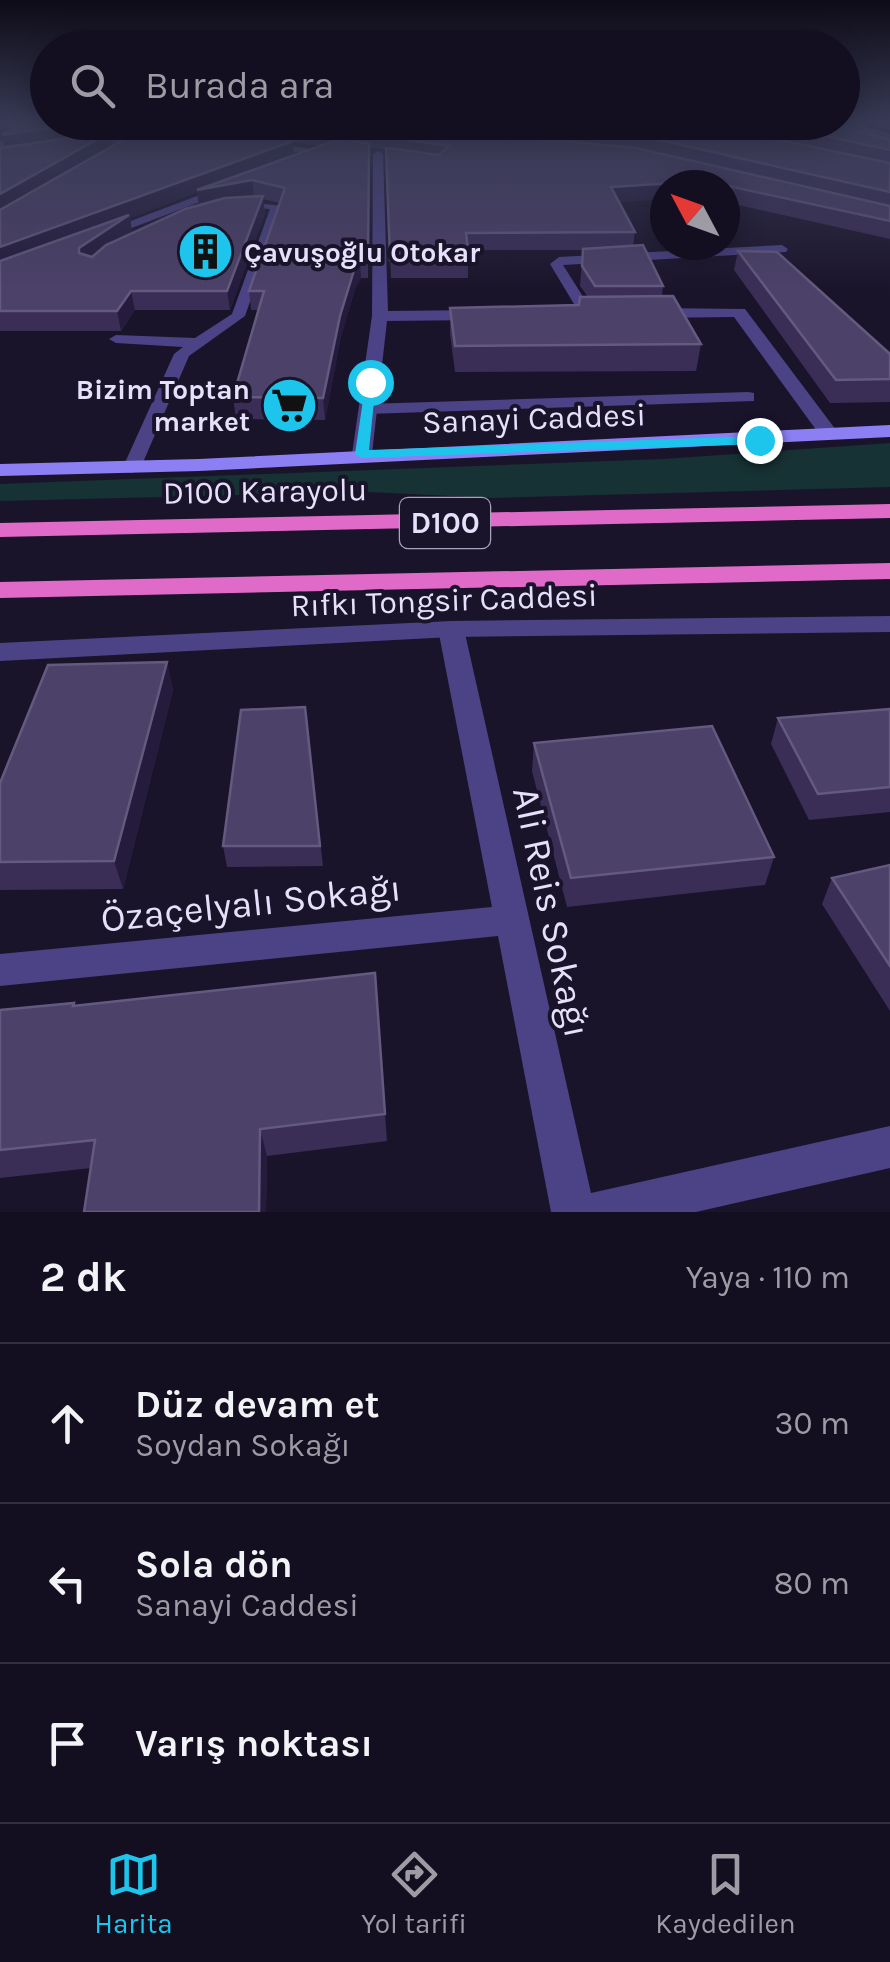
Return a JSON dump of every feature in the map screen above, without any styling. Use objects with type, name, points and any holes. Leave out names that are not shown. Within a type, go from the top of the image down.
[{"type":"highway","name":"D100 Karayolu","points":[[0,530],[890,511]]},
{"type":"highway","name":"D100","points":[[0,590],[890,571]]},
{"type":"main road","name":"Sanayi Caddesi","points":[[0,470],[890,431]]},
{"type":"street","points":[[362,454],[380,316],[379,178]]},
{"type":"street","points":[[87,241],[242,183]]},
{"type":"street","points":[[568,314],[740,312],[828,434]]},
{"type":"street","points":[[380,316],[493,315]]},
{"type":"street","name":"Rıfkı Tongsir Caddesi","points":[[0,652],[451,629],[890,624]]},
{"type":"street","name":"Ali Reis Sokağı","points":[[451,629],[573,1212]]},
{"type":"street","name":"Özaçelyalı Sokağı","points":[[0,970],[510,920]]},
{"type":"street","points":[[598,1212],[890,1147]]},
{"type":"lane","points":[[132,466],[182,354],[238,316],[277,206],[229,205],[158,232]]},
{"type":"lane","points":[[586,314],[556,264],[559,260],[782,249]]},
{"type":"lane","points":[[116,339],[198,343]]},
{"type":"lane","points":[[367,409],[748,397]]},
{"type":"green space","points":[[890,443],[890,487],[494,498],[368,492],[0,501],[0,484],[663,459]]},
{"type":"building","points":[[0,178],[29,178],[0,194]]},
{"type":"building","points":[[57,178],[192,178],[0,247],[0,210]]},
{"type":"building","points":[[232,178],[369,178],[368,260],[360,260],[355,267],[323,398],[233,397],[264,291],[249,291],[285,188],[252,180],[197,190]]},
{"type":"building","points":[[387,178],[650,178],[650,185],[611,187],[635,232],[466,233],[469,259],[390,260]]},
{"type":"building","points":[[740,178],[765,178],[890,206],[890,221],[740,189]]},
{"type":"building","points":[[826,178],[890,178],[890,192]]},
{"type":"building","points":[[263,196],[227,291],[131,291],[117,311],[0,311],[0,261],[129,215],[79,248],[79,253],[92,257],[106,245],[185,209],[225,198]]},
{"type":"building","points":[[643,245],[663,286],[595,286],[582,266],[583,249]]},
{"type":"building","points":[[740,251],[777,252],[890,354],[890,379],[836,380]]},
{"type":"building","points":[[673,296],[701,344],[455,346],[450,308],[579,305],[580,297]]},
{"type":"building","points":[[167,662],[114,861],[0,862],[0,783],[48,665]]},
{"type":"building","points":[[305,707],[320,846],[223,846],[241,710]]},
{"type":"building","points":[[890,709],[890,787],[818,794],[778,718]]},
{"type":"building","points":[[712,726],[774,857],[571,878],[534,743]]},
{"type":"building","points":[[890,865],[890,966],[832,878]]},
{"type":"building","points":[[375,973],[385,1114],[260,1129],[259,1212],[84,1212],[95,1140],[0,1150],[0,1010],[74,1003],[73,1006]]},
{"type":"place","name":"Çavuşoğlu Otokar","points":[[205,252]]},
{"type":"place","name":"Bizim Toptan market","points":[[289,405]]},
{"type":"route","points":[[370,382],[362,454],[759,440]]}]
